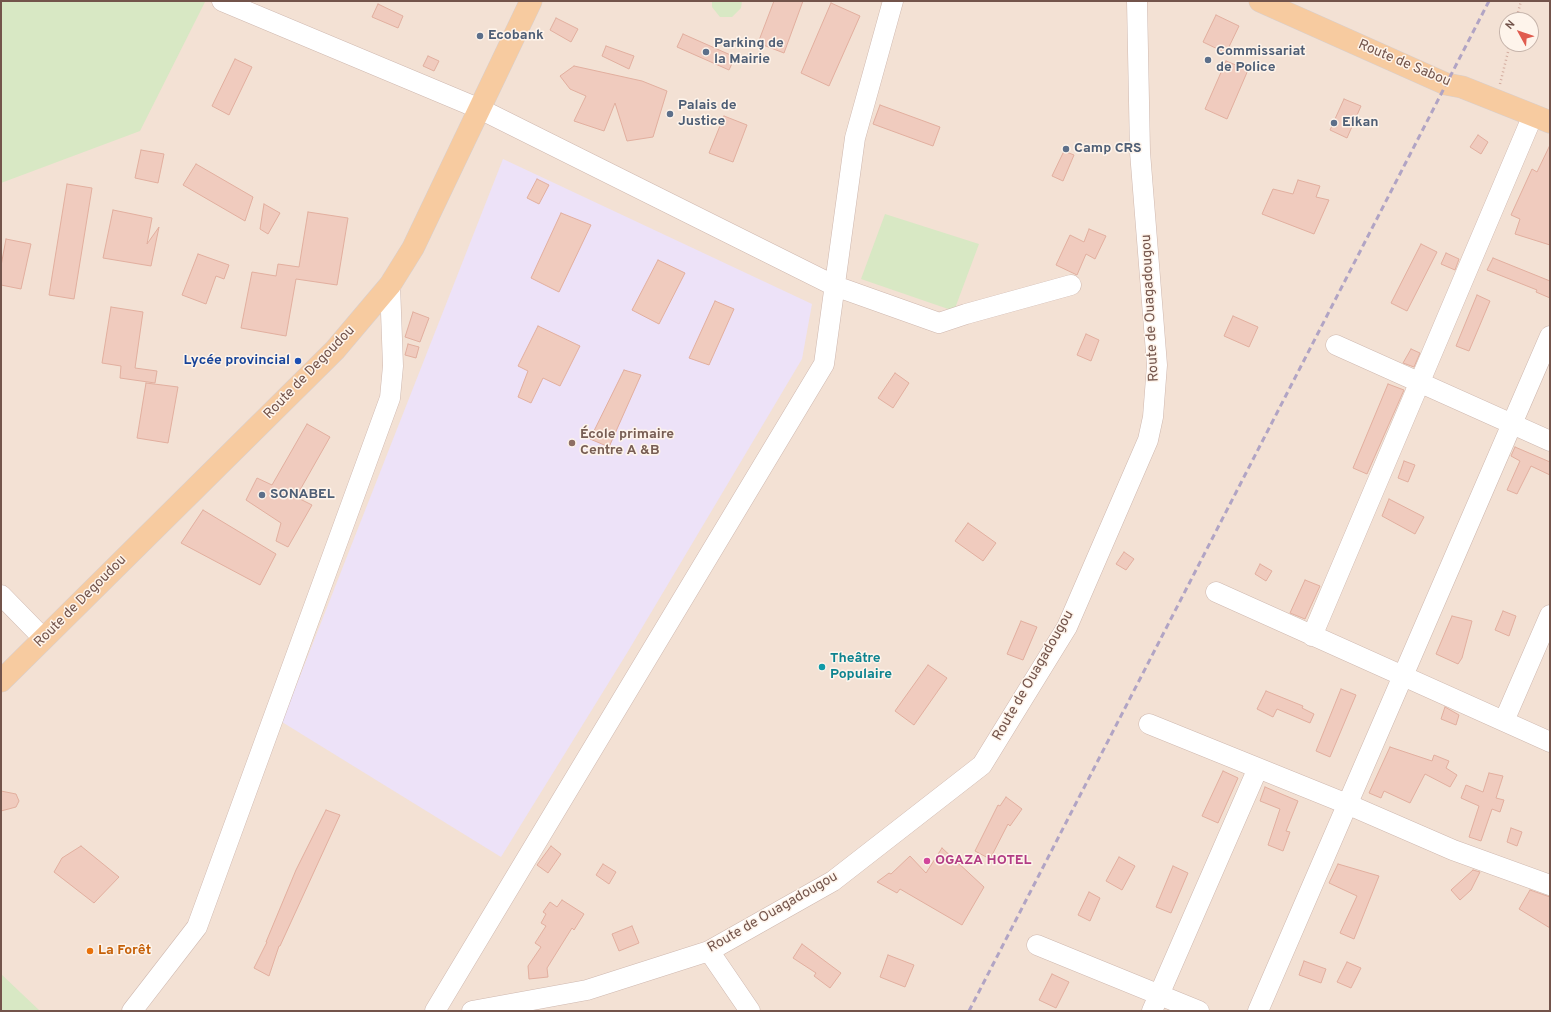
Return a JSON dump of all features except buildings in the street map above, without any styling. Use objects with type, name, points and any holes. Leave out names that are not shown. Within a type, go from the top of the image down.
[{"type":"main road","name":"Route de Degoudou","points":[[1,681],[334,350],[390,285],[413,248],[531,1]]},
{"type":"main road","name":"Route de Sabou","points":[[1260,1],[1446,84],[1462,87],[1542,119]]},
{"type":"street","points":[[222,1],[480,109],[835,286],[939,324],[966,314],[1071,285]]},
{"type":"street","points":[[435,1011],[824,364],[855,138],[893,1]]},
{"type":"street","name":"Route de Ouagadougou","points":[[472,1011],[587,990],[709,951],[833,881],[982,765],[1070,619],[1148,440],[1153,417],[1157,365],[1140,152],[1137,1]]},
{"type":"street","points":[[1312,636],[1420,382],[1542,119]]},
{"type":"street","points":[[132,1011],[197,927],[390,398],[393,366],[390,285]]},
{"type":"street","points":[[1258,1011],[1550,336]]},
{"type":"street","points":[[1336,345],[1550,441]]},
{"type":"street","points":[[1216,592],[1550,742]]},
{"type":"street","points":[[1,596],[44,639]]},
{"type":"street","points":[[1504,722],[1550,615]]},
{"type":"street","points":[[1149,724],[1348,804],[1453,850],[1550,885]]},
{"type":"street","points":[[1156,1003],[1258,768]]},
{"type":"street","points":[[1037,945],[1156,1003],[1199,1011]]},
{"type":"street","points":[[709,951],[750,1011]]},
{"type":"path","points":[[1518,12],[1521,1]]},
{"type":"path","points":[[1492,85],[1500,84],[1508,52]]},
{"type":"shaded area","points":[[1,1],[1550,1],[1550,1011],[1,1011]]},
{"type":"shaded area","name":"École primaire Centre A &B","points":[[503,159],[812,304],[802,359],[627,653],[501,857],[282,722]]},
{"type":"green space","points":[[1,1],[205,2],[140,131],[1,183]]},
{"type":"green space","points":[[712,1],[742,1],[741,8],[732,17],[720,17],[712,7]]},
{"type":"green space","points":[[885,214],[979,244],[954,311],[861,279]]},
{"type":"green space","points":[[1,974],[40,1011],[1,1011]]},
{"type":"railway","points":[[969,1011],[1489,1]]},
{"type":"place","name":"Ecobank","points":[[480,36]]},
{"type":"place","name":"Parking de la Mairie","points":[[706,52]]},
{"type":"place","name":"Commissariat de Police","points":[[1208,60]]},
{"type":"place","name":"Palais de Justice","points":[[670,114]]},
{"type":"place","name":"Elkan","points":[[1334,123]]},
{"type":"place","name":"Camp CRS","points":[[1066,149]]},
{"type":"place","name":"Lycée provincial","points":[[298,361]]},
{"type":"place","name":"École primaire Centre A &B","points":[[572,443]]},
{"type":"place","name":"SONABEL","points":[[262,495]]},
{"type":"place","name":"Theâtre Populaire","points":[[822,667]]},
{"type":"place","name":"OGAZA HOTEL","points":[[927,861]]},
{"type":"place","name":"La Forêt","points":[[90,951]]}]
